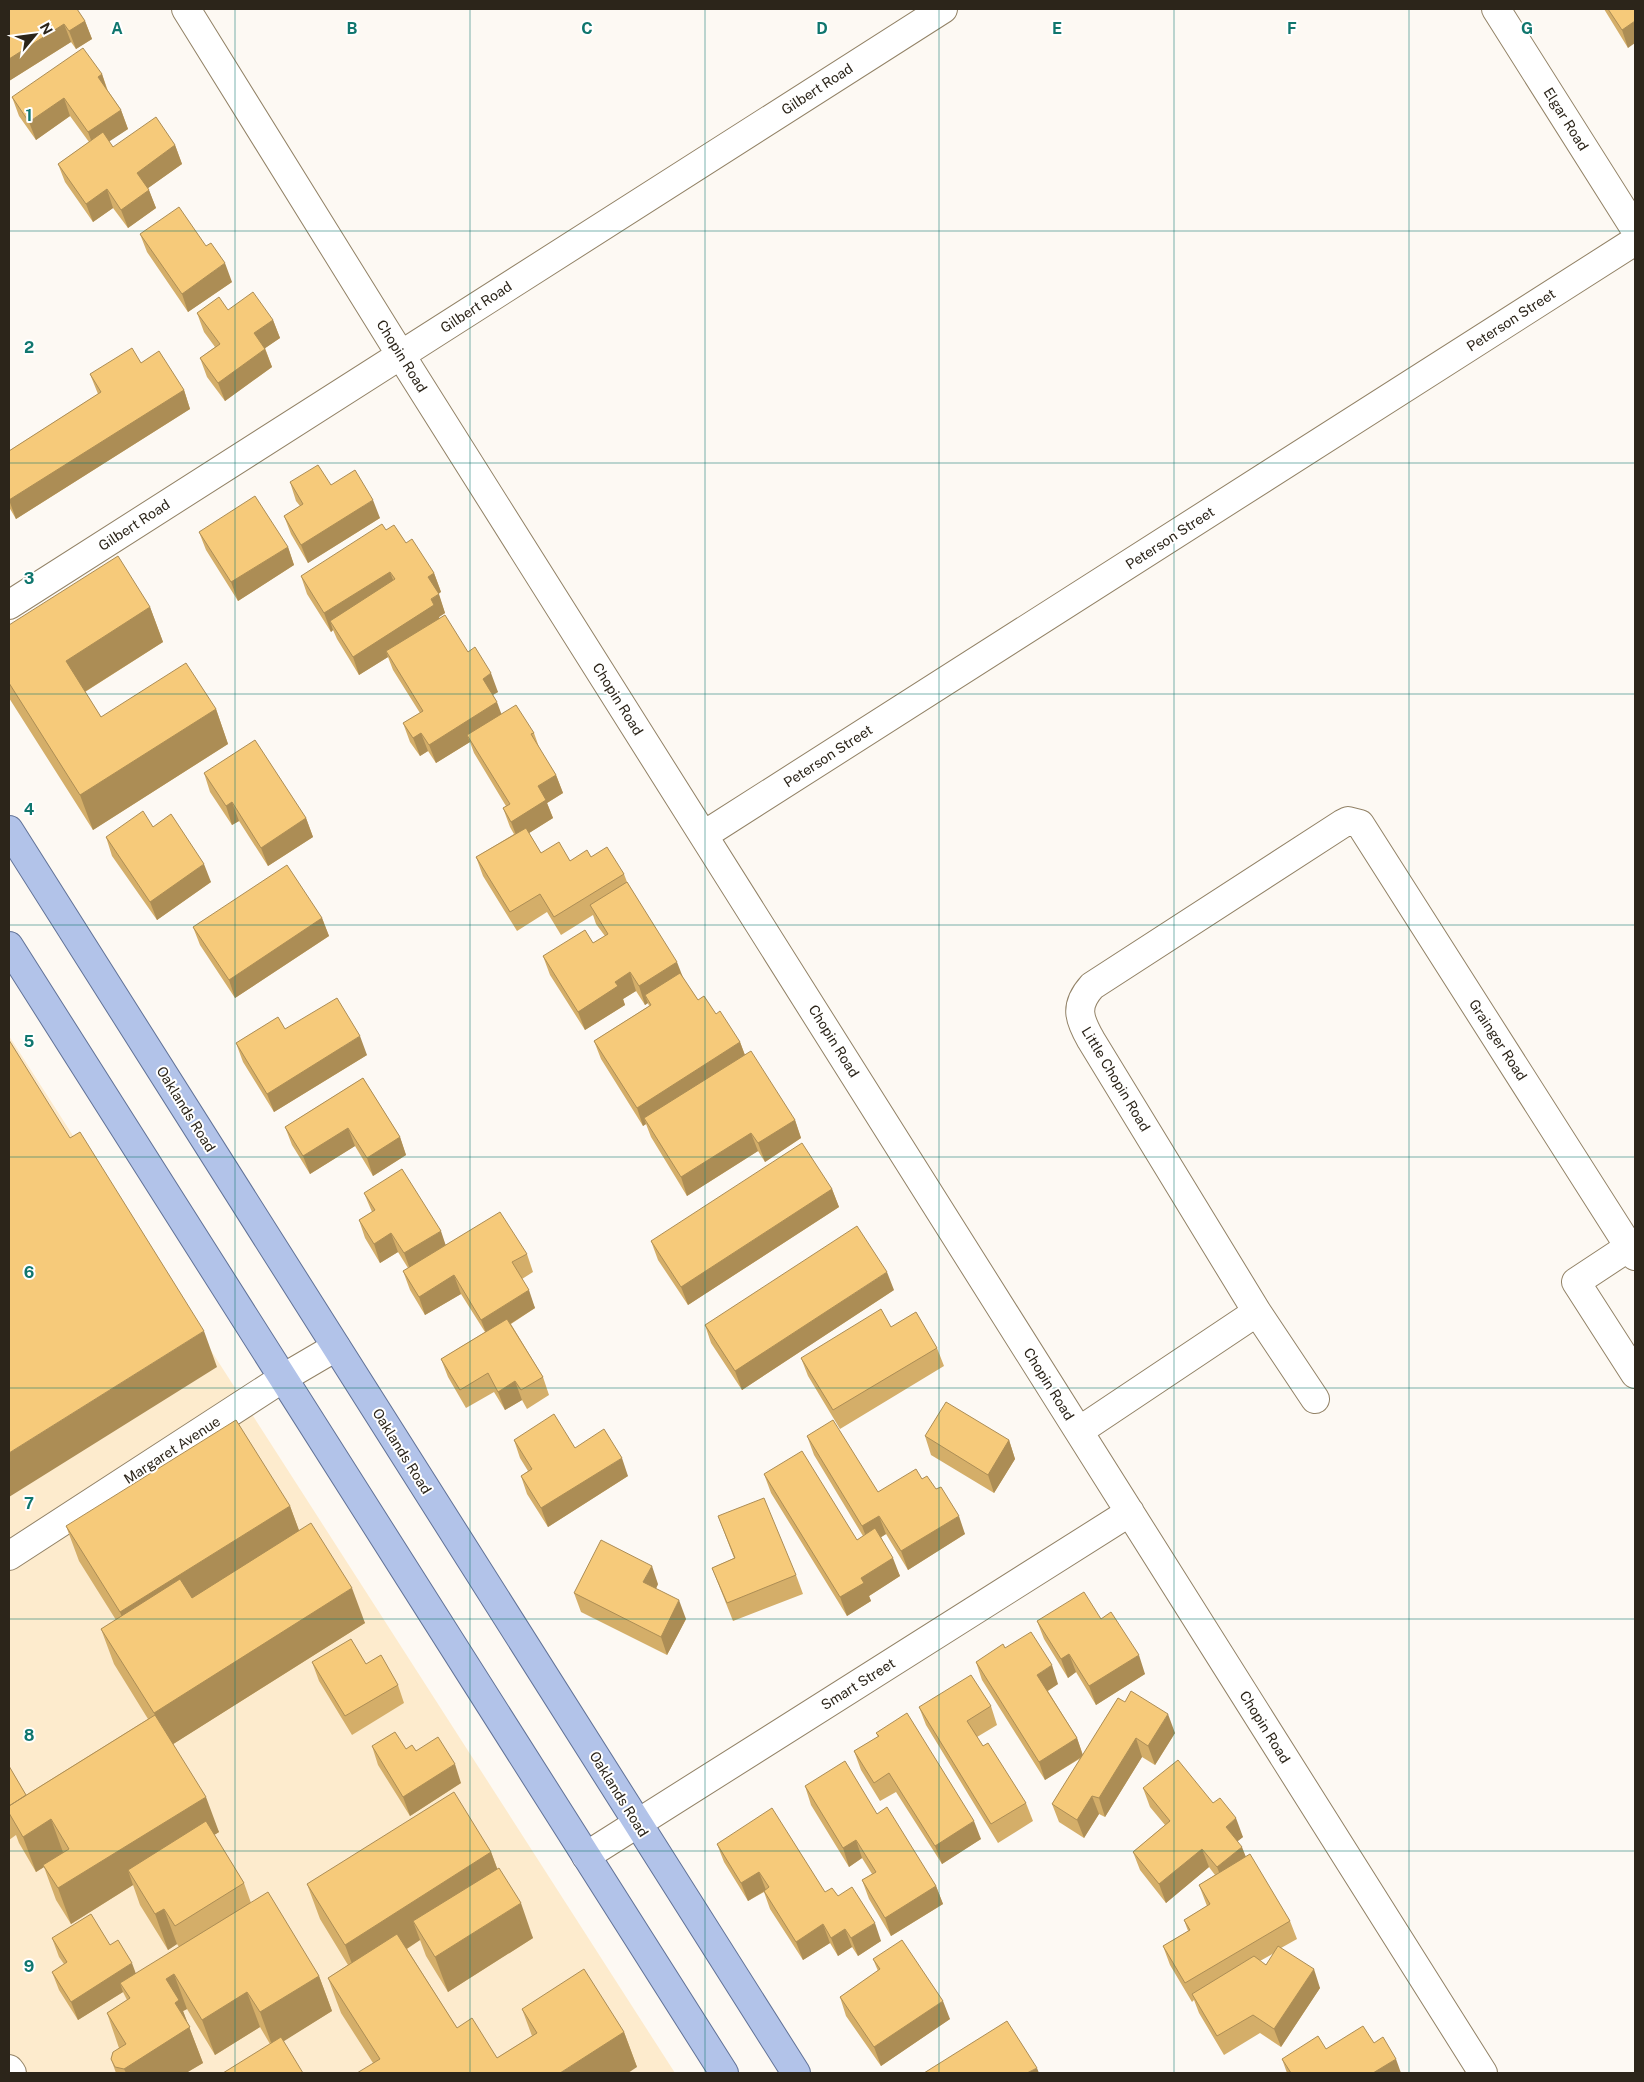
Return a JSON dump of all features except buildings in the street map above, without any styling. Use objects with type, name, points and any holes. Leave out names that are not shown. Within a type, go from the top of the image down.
[{"type":"main road","name":"Oaklands Road","points":[[9,830],[796,2073]]},
{"type":"main road","points":[[9,946],[724,2073]]},
{"type":"street","name":"Chopin Road","points":[[186,9],[401,354],[1483,2073]]},
{"type":"street","name":"Gilbert Road","points":[[9,605],[943,9]]},
{"type":"street","name":"Elgar Road","points":[[1496,9],[1635,229]]},
{"type":"street","name":"Peterson Street","points":[[704,835],[1635,241]]},
{"type":"street","name":"Little Chopin Road","points":[[1315,1399],[1257,1312],[1091,1040],[1083,1026],[1080,1005],[1084,994],[1092,986],[1326,834],[1348,822],[1360,824]]},
{"type":"street","name":"Grainger Road","points":[[1360,824],[1632,1251]]},
{"type":"street","points":[[1632,1251],[1576,1282],[1635,1374]]},
{"type":"street","points":[[1079,1431],[1257,1312]]},
{"type":"street","name":"Margaret Avenue","points":[[9,1556],[283,1378],[336,1347]]},
{"type":"street","name":"Smart Street","points":[[586,1856],[1130,1512]]},
{"type":"street","points":[[9,2069],[12,2073]]},
{"type":"shaded area","points":[[9,1036],[675,2073],[9,2073]]}]
